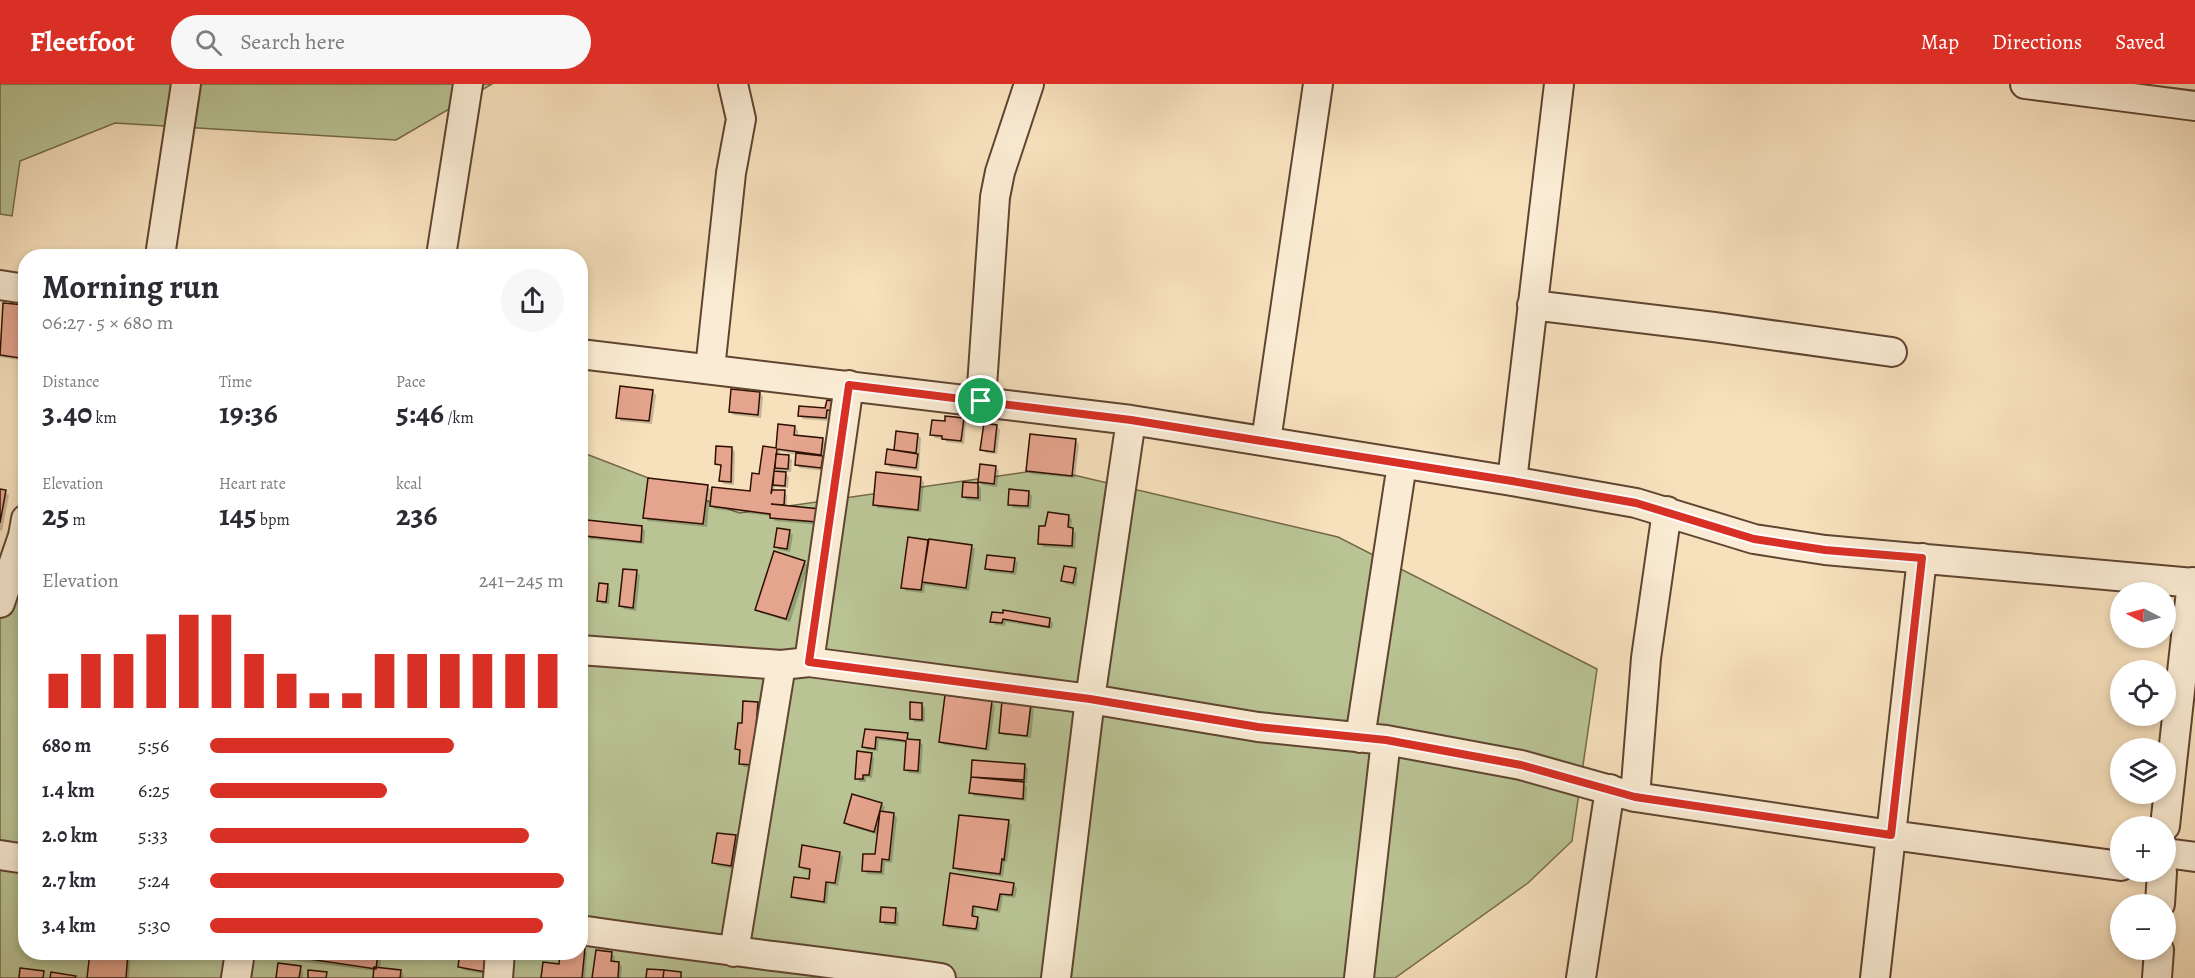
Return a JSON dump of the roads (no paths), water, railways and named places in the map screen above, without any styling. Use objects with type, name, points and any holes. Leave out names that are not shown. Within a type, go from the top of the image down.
[{"type":"street","points":[[161,249],[186,84]]},
{"type":"street","points":[[442,249],[468,84]]},
{"type":"street","points":[[733,84],[741,119]]},
{"type":"street","points":[[710,369],[731,173],[741,119],[755,84]]},
{"type":"street","points":[[981,401],[994,197],[1029,84]]},
{"type":"street","points":[[1266,441],[1318,84]]},
{"type":"street","points":[[1512,481],[1559,84]]},
{"type":"street","points":[[2025,84],[2128,91],[2195,106]]},
{"type":"street","points":[[0,285],[18,287]]},
{"type":"street","points":[[1532,305],[1892,352]]},
{"type":"street","points":[[588,355],[1131,420],[1266,441],[1636,503],[1754,539],[1825,550],[2194,583],[2166,816]]},
{"type":"street","points":[[809,662],[849,385]]},
{"type":"street","points":[[1056,978],[1090,699],[1131,420]]},
{"type":"street","points":[[1359,978],[1373,739],[1402,464]]},
{"type":"street","points":[[1581,978],[1622,793],[1647,658],[1667,511]]},
{"type":"street","points":[[9,587],[18,554]]},
{"type":"street","points":[[1875,978],[1922,558]]},
{"type":"street","points":[[588,651],[781,665],[809,662],[1090,699],[1258,727],[1373,739],[1521,765],[1622,793],[1891,835],[2110,865]]},
{"type":"street","points":[[734,952],[781,665]]},
{"type":"street","points":[[2176,854],[2195,857]]},
{"type":"street","points":[[0,855],[18,858]]},
{"type":"street","points":[[588,931],[734,952],[775,967],[941,978]]},
{"type":"street","points":[[237,978],[239,960]]},
{"type":"street","points":[[498,978],[499,960]]},
{"type":"street","points":[[2157,978],[2158,960]]}]
